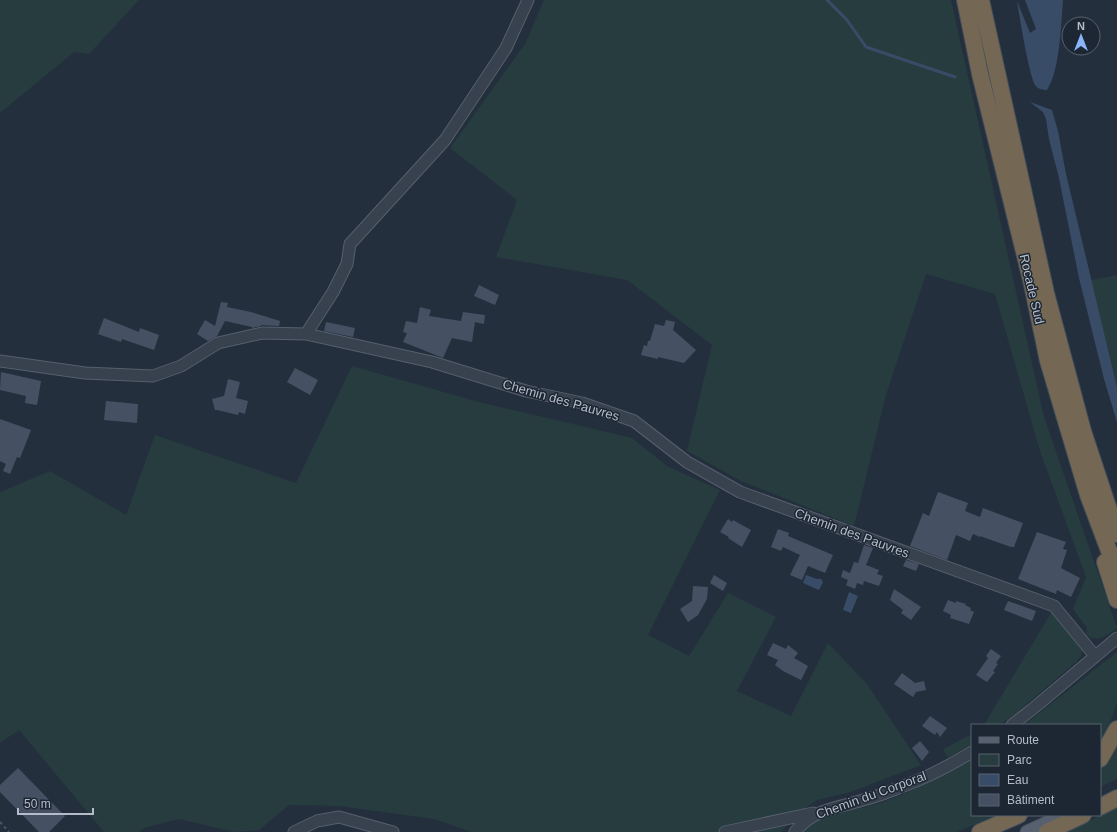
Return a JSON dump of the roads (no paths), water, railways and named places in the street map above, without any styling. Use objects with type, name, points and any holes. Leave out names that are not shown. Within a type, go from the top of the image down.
[{"type":"highway","name":"Rocade Sud","points":[[965,0],[980,74],[1032,284],[1048,361],[1088,495],[1115,568]]},
{"type":"highway","name":"Rocade Sud","points":[[981,0],[1046,293],[1083,431],[1117,534]]},
{"type":"highway","points":[[1088,495],[1089,513],[1117,600]]},
{"type":"highway","points":[[1101,757],[1117,729]]},
{"type":"highway","points":[[1101,806],[1117,798]]},
{"type":"highway","points":[[980,832],[1017,816]]},
{"type":"highway","points":[[1046,832],[1081,816]]},
{"type":"main road","points":[[1101,798],[1117,790]]},
{"type":"main road","points":[[1027,832],[1062,816]]},
{"type":"street","points":[[306,334],[333,292],[347,264],[350,244],[445,140],[506,48],[528,0]]},
{"type":"street","name":"Chemin des Pauvres","points":[[0,361],[85,373],[153,376],[181,366],[218,343],[262,333],[306,334],[432,362],[526,391],[582,403],[634,421],[687,462],[740,492],[1054,606],[1095,656]]},
{"type":"street","points":[[1013,724],[1117,638]]},
{"type":"street","name":"Chemin du Corporal","points":[[795,832],[809,818],[822,811],[865,800],[903,786],[947,767],[971,753]]},
{"type":"street","points":[[725,832],[822,811]]},
{"type":"street","points":[[294,832],[317,821],[339,817],[393,832]]},
{"type":"water","points":[[1025,0],[1063,0],[1057,60],[1055,71],[1047,90],[1037,87],[1034,81],[1025,46],[1017,1],[1030,33],[1036,29]]},
{"type":"water","points":[[1030,102],[1052,110],[1058,131],[1066,174],[1117,387],[1117,422],[1104,379],[1079,278],[1046,119],[1043,112]]},
{"type":"water","points":[[806,575],[821,579],[823,582],[819,590],[803,583]]},
{"type":"water","points":[[849,592],[858,596],[851,613],[843,610]]},
{"type":"waterway","points":[[827,0],[847,20],[866,47],[955,77]]}]
